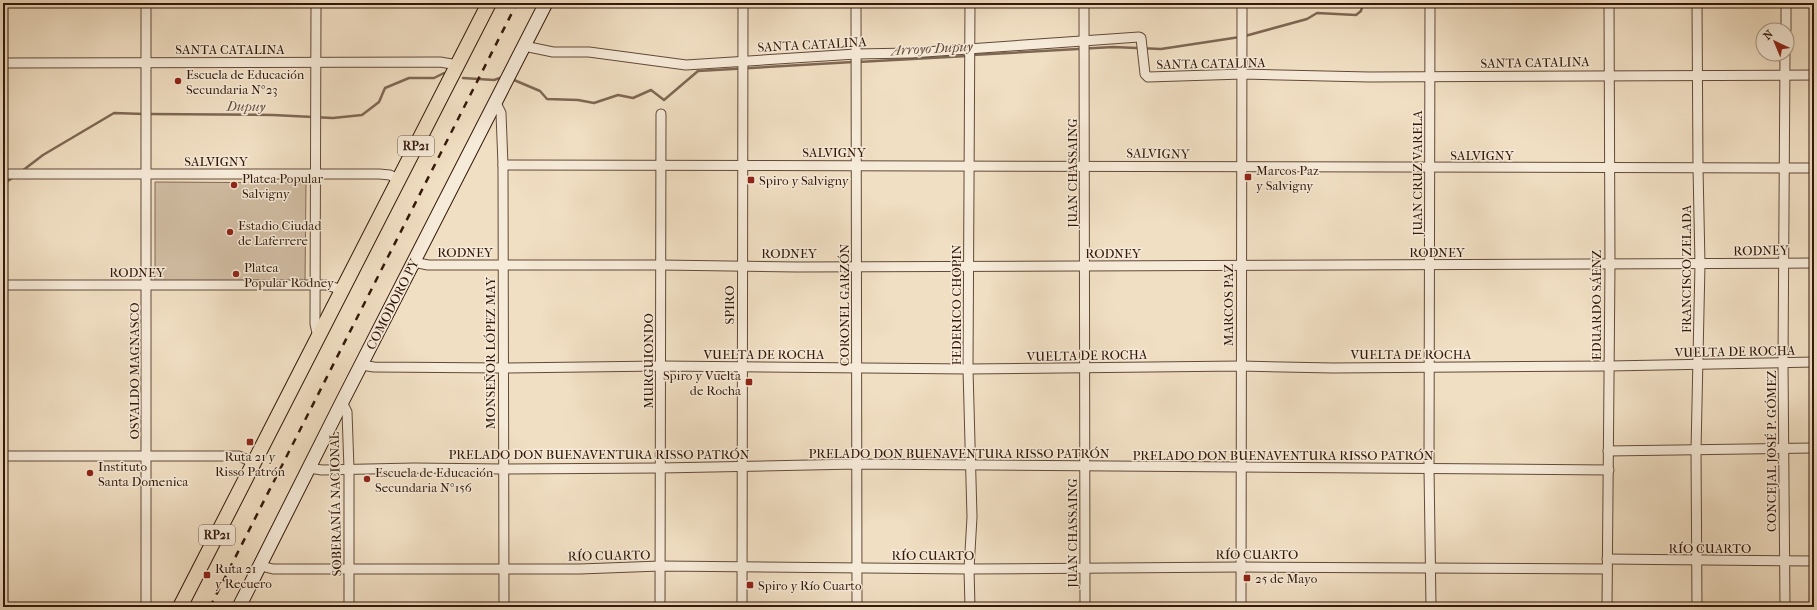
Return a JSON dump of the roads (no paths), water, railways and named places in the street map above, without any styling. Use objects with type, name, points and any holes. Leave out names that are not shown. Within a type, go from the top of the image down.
[{"type":"main road","name":"RP21","points":[[180,607],[489,3]]},
{"type":"main road","name":"COMODORO PY","points":[[240,607],[361,364],[546,3]]},
{"type":"street","points":[[146,3],[146,63]]},
{"type":"street","points":[[316,3],[315,324],[318,337]]},
{"type":"street","name":"SPIRO","points":[[742,607],[743,3]]},
{"type":"street","name":"CORONEL GARZÓN","points":[[856,3],[858,266],[856,464],[857,607]]},
{"type":"street","name":"FEDERICO CHOPIN","points":[[970,3],[970,166],[968,266],[968,369],[972,517],[969,569],[970,607]]},
{"type":"street","name":"JUAN CHASSAING","points":[[1084,3],[1085,607]]},
{"type":"street","name":"MARCOS PAZ","points":[[1241,607],[1240,467],[1243,74],[1242,3]]},
{"type":"street","name":"JUAN CRUZ VARELA","points":[[1430,3],[1429,468],[1431,607]]},
{"type":"street","name":"EDUARDO SÁENZ","points":[[1607,607],[1606,569],[1610,265],[1608,168],[1609,3]]},
{"type":"street","name":"FRANCISCO ZELADA","points":[[1696,607],[1696,450],[1700,264],[1697,3]]},
{"type":"street","points":[[1786,3],[1786,22]]},
{"type":"street","name":"SANTA CATALINA","points":[[524,46],[553,52],[588,52],[633,56],[679,65],[743,63],[856,55],[970,50],[1084,43],[1139,37],[1142,38],[1142,53],[1145,74],[1148,76],[1243,74],[1430,76],[1814,75]]},
{"type":"street","name":"SANTA CATALINA","points":[[3,63],[440,62],[458,65]]},
{"type":"street","name":"CONCEJAL JOSÉ P. GÓMEZ","points":[[1785,607],[1783,448],[1786,62]]},
{"type":"street","name":"OSVALDO MAGNASCO","points":[[146,63],[146,607]]},
{"type":"street","name":"MONSEÑOR LÓPEZ MAY","points":[[495,101],[501,113],[503,165],[504,368],[502,469],[504,607]]},
{"type":"street","name":"MURGUIONDO","points":[[660,607],[661,114]]},
{"type":"street","name":"SALVIGNY","points":[[503,165],[661,164],[742,166],[857,164],[970,166],[1085,165],[1430,168],[1814,168]]},
{"type":"street","name":"SALVIGNY","points":[[3,174],[379,174],[390,175],[399,180]]},
{"type":"street","name":"RODNEY","points":[[413,262],[428,266],[661,265],[797,267],[1814,263]]},
{"type":"street","name":"RODNEY","points":[[3,285],[316,285],[330,286],[343,290]]},
{"type":"street","name":"VUELTA DE ROCHA","points":[[361,364],[374,367],[504,368],[661,366],[742,368],[857,367],[968,369],[1241,366],[1609,366],[1814,362]]},
{"type":"street","name":"SOBERANÍA NACIONAL","points":[[342,402],[347,412],[349,469],[349,607]]},
{"type":"street","points":[[1608,451],[1814,448]]},
{"type":"street","points":[[3,456],[239,456],[254,464]]},
{"type":"street","name":"PRELADO DON BUENAVENTURA RISSO PATRÓN","points":[[309,468],[322,470],[414,468],[660,468],[856,464],[1608,470]]},
{"type":"street","name":"RÍO CUARTO","points":[[1607,560],[1814,561]]},
{"type":"street","name":"RÍO CUARTO","points":[[261,566],[273,569],[580,569],[660,566],[741,568],[969,569],[1086,567],[1606,569]]},
{"type":"waterway","name":"Arroyo Dupuy","points":[[1245,36],[1307,19],[1317,13],[1356,15],[1361,11],[1363,3]]},
{"type":"waterway","name":"Arroyo Dupuy","points":[[972,55],[1113,47],[1161,49],[1240,37]]},
{"type":"waterway","name":"Arroyo Dupuy","points":[[858,62],[967,56]]},
{"type":"waterway","name":"Arroyo Dupuy","points":[[514,80],[540,91],[547,99],[578,100],[594,103],[618,95],[633,98],[651,90],[664,100],[698,71],[853,62]]},
{"type":"waterway","name":"Dupuy","points":[[149,114],[273,115],[333,118],[362,115],[379,102],[385,88],[409,78],[434,78],[444,73]]},
{"type":"waterway","name":"Arroyo Dupuy","points":[[463,78],[494,80],[500,78]]},
{"type":"waterway","name":"Dupuy","points":[[22,171],[43,155],[114,113],[144,114]]},
{"type":"waterway","name":"Dupuy","points":[[3,184],[14,177]]},
{"type":"railway","points":[[210,607],[517,3]]},
{"type":"place","name":"Escuela de Educación Secundaria Nº23","points":[[178,81]]},
{"type":"place","name":"Marcos Paz y Salvigny","points":[[1248,177]]},
{"type":"place","name":"Spiro y Salvigny","points":[[751,180]]},
{"type":"place","name":"Platea Popular Salvigny","points":[[234,185]]},
{"type":"place","name":"Estadio Ciudad de Laferrere","points":[[230,232]]},
{"type":"place","name":"Platea Popular Rodney","points":[[236,274]]},
{"type":"place","name":"Spiro y Vuelta de Rocha","points":[[749,382]]},
{"type":"place","name":"Ruta 21 y Risso Patrón","points":[[250,442]]},
{"type":"place","name":"Instituto Santa Domenica","points":[[90,473]]},
{"type":"place","name":"Escuela de Educación Secundaria Nº156","points":[[367,479]]},
{"type":"place","name":"Ruta 21 y Recuero","points":[[207,575]]},
{"type":"place","name":"25 de Mayo","points":[[1247,578]]},
{"type":"place","name":"Spiro y Río Cuarto","points":[[750,585]]}]
